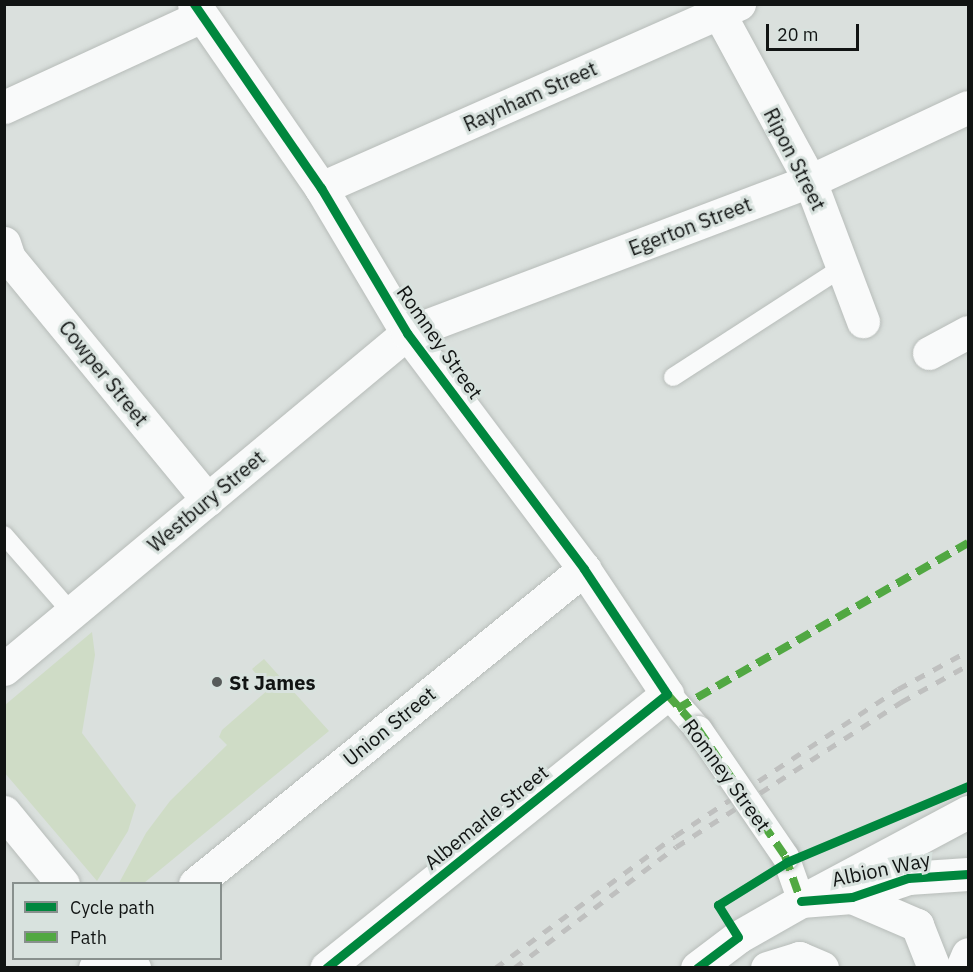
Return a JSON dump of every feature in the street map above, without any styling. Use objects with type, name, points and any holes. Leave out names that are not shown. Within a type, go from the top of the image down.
[{"type":"main road","name":"Ripon Street","points":[[723,8],[810,181],[864,321]]},
{"type":"main road","name":"Raynham Street","points":[[321,188],[723,8]]},
{"type":"main road","name":"Romney Street","points":[[204,9],[321,188],[407,333],[584,568],[667,694]]},
{"type":"main road","points":[[4,106],[204,9]]},
{"type":"main road","name":"Egerton Street","points":[[407,333],[810,181],[969,107]]},
{"type":"main road","name":"Cowper Street","points":[[6,254],[208,501]]},
{"type":"main road","points":[[929,353],[969,332]]},
{"type":"main road","name":"Westbury Street","points":[[4,669],[407,333]]},
{"type":"main road","name":"Union Street","points":[[197,882],[584,568]]},
{"type":"main road","name":"Albemarle Street","points":[[326,968],[667,694]]},
{"type":"main road","points":[[4,812],[61,882]]},
{"type":"main road","points":[[801,901],[969,812]]},
{"type":"main road","name":"Albion Way","points":[[696,968],[738,937],[801,901],[852,897],[908,878],[969,874]]},
{"type":"main road","points":[[852,897],[917,925],[934,968]]},
{"type":"main road","points":[[962,968],[969,954]]},
{"type":"main road","points":[[767,968],[810,963]]},
{"type":"street","name":"Romney Street","points":[[667,694],[698,729],[785,856],[801,901]]},
{"type":"lane","points":[[673,377],[843,267]]},
{"type":"lane","points":[[4,535],[72,613]]},
{"type":"green space","points":[[92,632],[95,655],[82,733],[136,805],[128,831],[97,881],[4,772],[5,705]]},
{"type":"green space","points":[[264,659],[329,731],[145,882],[120,882],[146,833],[170,801],[227,745],[219,737],[222,730],[269,689],[252,669]]},
{"type":"railway","points":[[495,968],[675,836],[898,689],[968,651]]},
{"type":"railway","points":[[514,968],[676,847],[901,702],[968,665]]},
{"type":"marked path","points":[[677,709],[968,543]]},
{"type":"marked path","points":[[667,694],[698,729],[785,856],[801,901]]},
{"type":"cycle path","points":[[194,4],[321,188],[407,333],[584,569],[667,694],[326,968]]},
{"type":"cycle path","points":[[697,968],[738,937],[718,905],[787,862],[968,786]]},
{"type":"cycle path","points":[[801,901],[852,897],[908,878],[968,874]]},
{"type":"place","name":"St James","points":[[217,682]]}]
